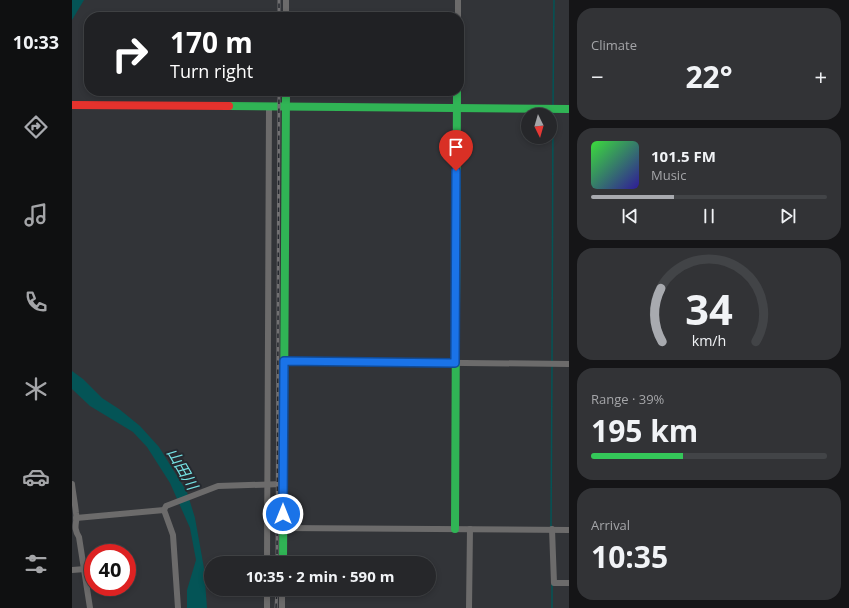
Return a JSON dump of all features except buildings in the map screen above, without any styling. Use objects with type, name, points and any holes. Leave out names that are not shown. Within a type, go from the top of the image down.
[{"type":"street","points":[[286,0],[286,12]]},
{"type":"street","points":[[458,0],[458,12]]},
{"type":"street","points":[[283,556],[286,96]]},
{"type":"street","points":[[455,529],[457,96]]},
{"type":"street","points":[[72,105],[569,109]]},
{"type":"street","points":[[267,556],[269,106]]},
{"type":"street","points":[[284,361],[569,364]]},
{"type":"street","points":[[72,484],[77,515],[75,531],[79,537],[84,564]]},
{"type":"street","points":[[76,518],[165,508],[218,486],[283,484]]},
{"type":"street","points":[[165,508],[173,535],[178,608]]},
{"type":"street","points":[[283,528],[569,530]]},
{"type":"street","points":[[470,529],[470,608]]},
{"type":"street","points":[[552,529],[554,583],[569,583]]},
{"type":"street","points":[[72,570],[84,569]]},
{"type":"street","points":[[88,596],[90,608]]},
{"type":"street","points":[[267,596],[267,608]]},
{"type":"street","points":[[282,596],[282,608]]},
{"type":"water","points":[[72,0],[84,0],[72,20]]},
{"type":"water","points":[[72,371],[83,379],[102,398],[119,409],[140,426],[159,447],[187,492],[195,518],[204,568],[204,596],[206,596],[207,608],[187,608],[187,590],[196,560],[190,528],[170,483],[147,447],[133,432],[90,406],[72,389]]},
{"type":"waterway","points":[[553,106],[554,0]]},
{"type":"waterway","points":[[552,362],[553,144]]},
{"type":"waterway","points":[[551,528],[552,366]]},
{"type":"waterway","points":[[552,584],[552,608]]},
{"type":"railway","points":[[279,0],[279,12]]},
{"type":"railway","points":[[277,556],[279,96]]},
{"type":"railway","points":[[276,608],[277,596]]},
{"type":"traffic: fast","points":[[283,556],[286,96]]},
{"type":"traffic: fast","points":[[455,529],[457,96]]},
{"type":"traffic: fast","points":[[229,106],[569,109]]},
{"type":"traffic: jam","points":[[72,105],[229,106]]},
{"type":"route","points":[[283,514],[284,361],[455,363],[456,171]]},
{"type":"water label","name":"山田川","points":[[182,469]]}]
